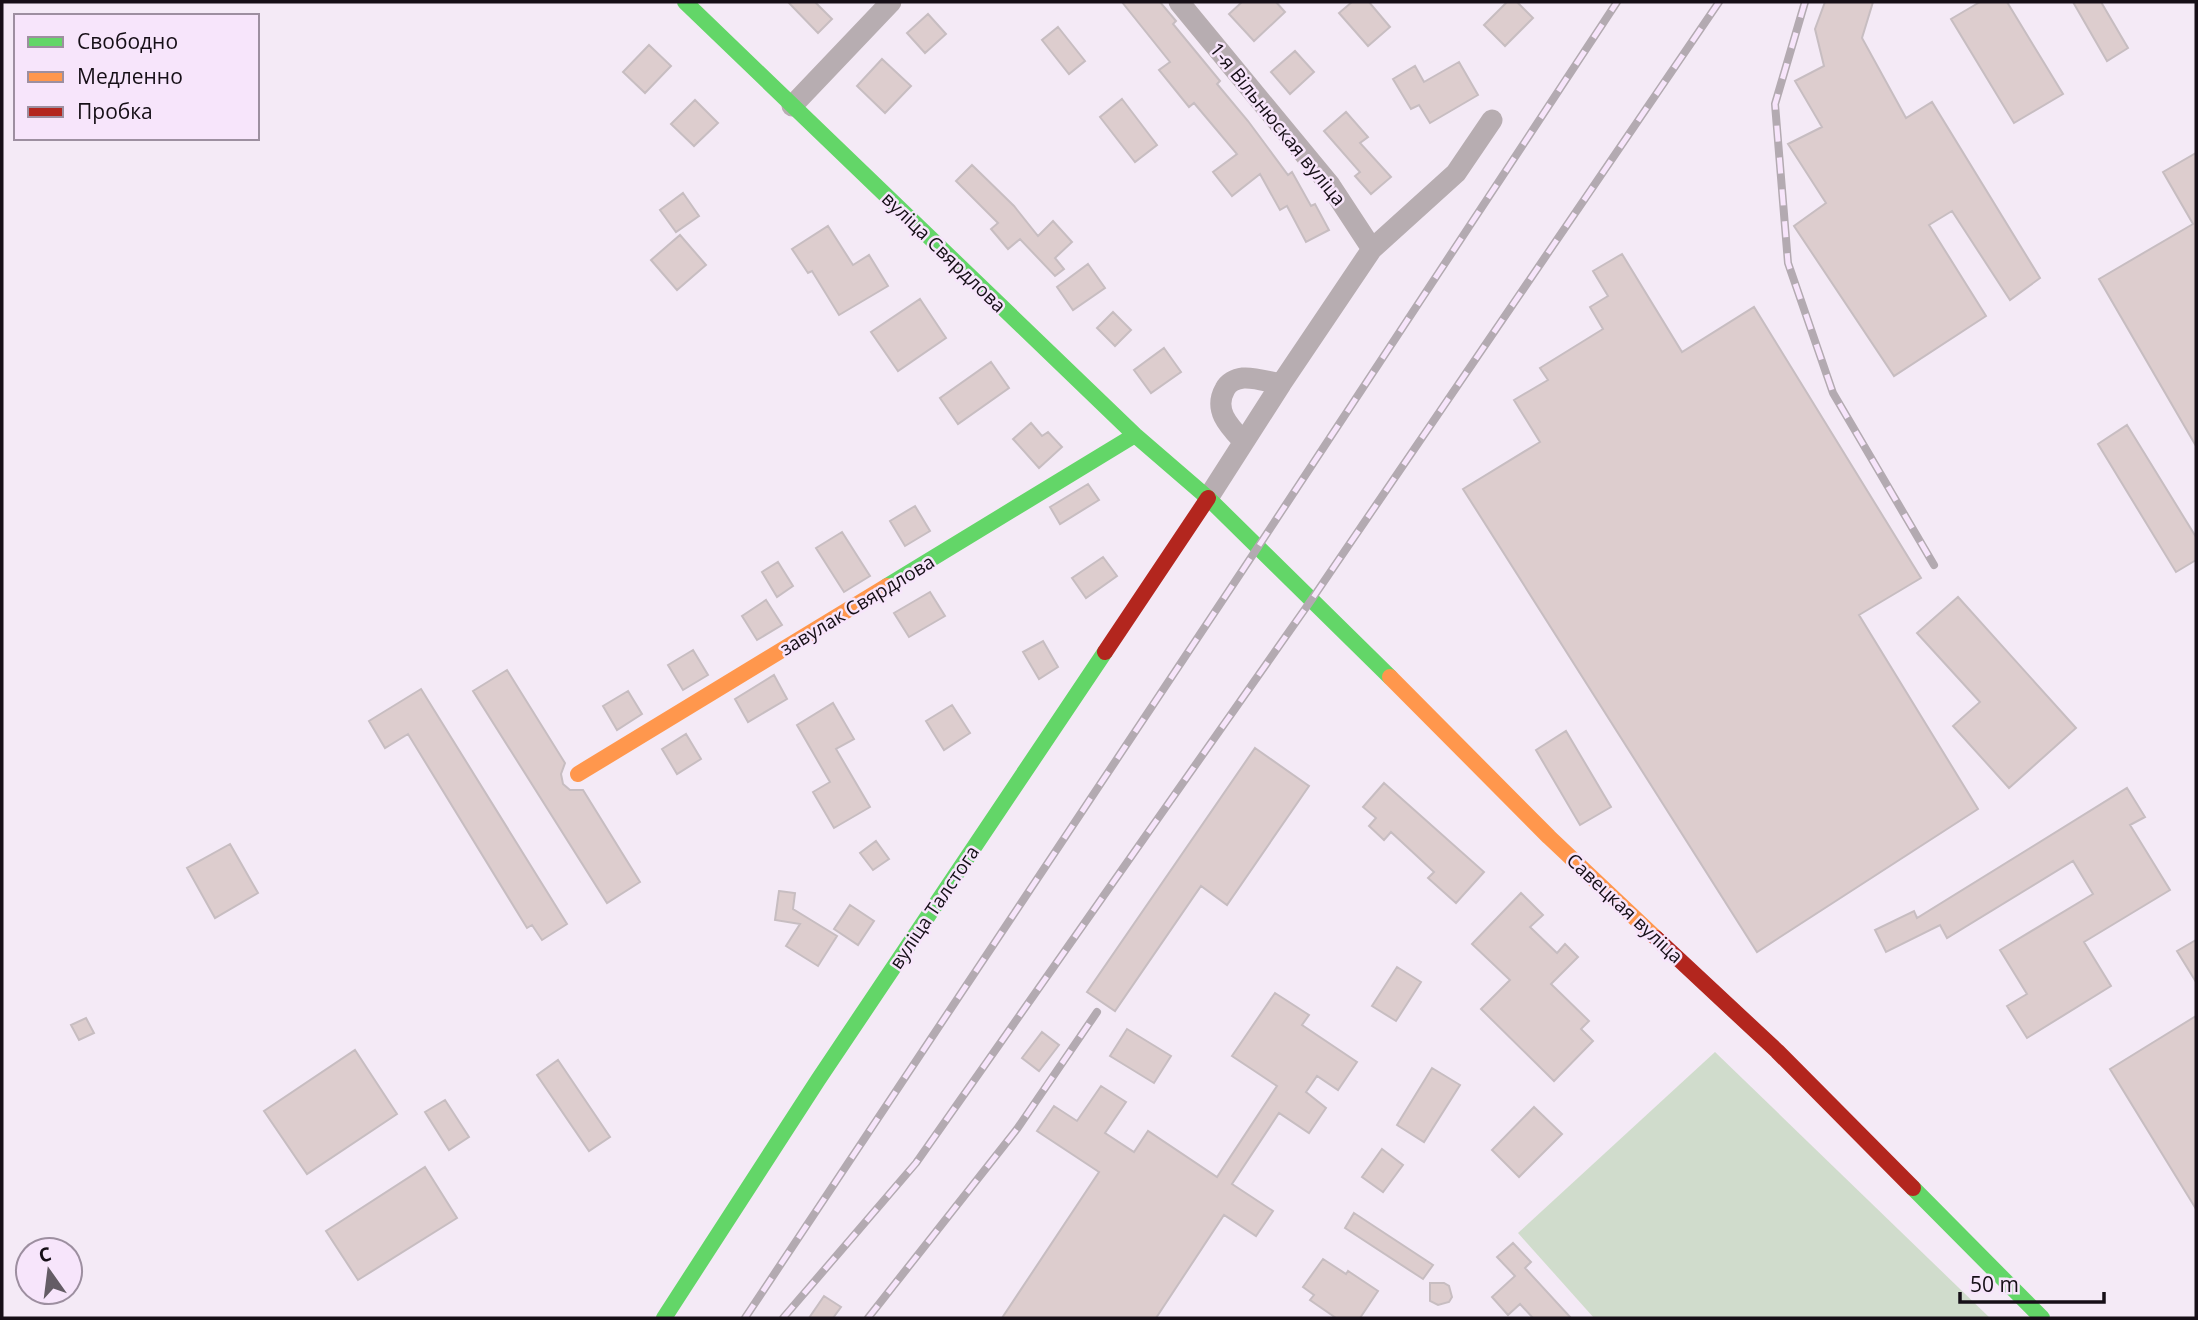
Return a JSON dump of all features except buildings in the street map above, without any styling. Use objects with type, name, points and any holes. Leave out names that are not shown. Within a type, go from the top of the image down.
[{"type":"main road","name":"вуліца Свярдлова","points":[[685,2],[1135,435],[1208,498]]},
{"type":"main road","name":"завулак Свярдлова","points":[[578,774],[1135,435]]},
{"type":"main road","name":"вуліца Талстога","points":[[664,1318],[826,1069],[1208,498]]},
{"type":"main road","name":"Савецкая вуліца","points":[[1208,498],[1556,844],[1777,1051],[2042,1318]]},
{"type":"street","points":[[792,106],[891,2]]},
{"type":"street","name":"1-я Вільнюская вуліца","points":[[1179,2],[1330,185],[1372,248]]},
{"type":"street","points":[[1208,498],[1372,248],[1456,173],[1492,120]]},
{"type":"street","points":[[1243,441],[1228,425],[1220,410],[1220,397],[1228,384],[1241,378],[1281,384]]},
{"type":"green space","points":[[1715,1052],[1990,1318],[1594,1318],[1518,1233]]},
{"type":"railway","points":[[745,1318],[1617,2]]},
{"type":"railway","points":[[783,1318],[916,1163],[1312,599],[1719,2]]},
{"type":"railway","points":[[1805,2],[1775,104],[1788,263],[1833,393],[1934,565]]},
{"type":"railway","points":[[868,1318],[1017,1129],[1097,1012]]},
{"type":"traffic: fast","points":[[685,2],[1135,435],[1208,498],[1390,677]]},
{"type":"traffic: fast","points":[[887,586],[1135,435]]},
{"type":"traffic: fast","points":[[664,1318],[818,1080],[1105,652]]},
{"type":"traffic: fast","points":[[1913,1188],[2042,1318]]},
{"type":"traffic: slow","points":[[578,774],[887,586]]},
{"type":"traffic: slow","points":[[1390,677],[1549,837],[1656,938]]},
{"type":"traffic: jam","points":[[1105,652],[1208,498]]},
{"type":"traffic: jam","points":[[1656,938],[1777,1051],[1913,1188]]}]
